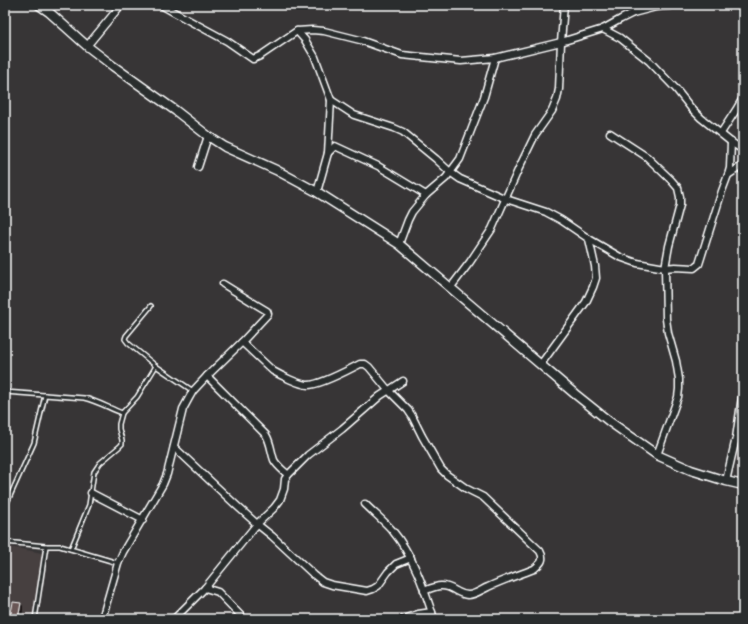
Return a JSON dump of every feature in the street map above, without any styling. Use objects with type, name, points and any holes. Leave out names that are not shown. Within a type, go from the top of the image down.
[{"type":"street","points":[[39,5],[49,12],[86,46],[208,136],[225,147],[276,170],[317,192],[399,244],[542,364],[575,394],[610,422],[657,455],[691,470],[743,485]]},
{"type":"street","points":[[86,46],[121,5]]},
{"type":"street","points":[[161,5],[228,41],[253,59],[260,56],[297,31],[312,30],[324,31],[360,40],[402,55],[461,61],[496,58],[561,42],[603,29],[633,13],[656,7],[679,5]]},
{"type":"street","points":[[451,287],[492,229],[535,136],[552,111],[557,99],[559,89],[564,5]]},
{"type":"street","points":[[633,13],[634,5]]},
{"type":"street","points":[[603,29],[620,38],[649,61],[701,118],[743,150]]},
{"type":"street","points":[[297,31],[305,40],[315,57],[331,100],[328,153],[317,192]]},
{"type":"street","points":[[399,244],[412,212],[426,195],[446,178],[460,159],[484,97],[496,58]]},
{"type":"street","points":[[721,133],[743,98]]},
{"type":"street","points":[[331,100],[354,115],[403,132],[460,179],[506,199],[546,212],[620,257],[637,263],[665,268],[694,268],[699,264],[728,175],[731,142]]},
{"type":"street","points":[[610,133],[647,157],[672,180],[678,188],[680,197],[680,206],[669,246],[665,268],[666,319],[668,333],[676,362],[679,389],[678,397],[657,455]]},
{"type":"street","points":[[198,167],[208,136]]},
{"type":"street","points":[[328,153],[335,146],[346,150],[378,166],[426,195]]},
{"type":"street","points":[[728,175],[743,165]]},
{"type":"street","points":[[542,364],[586,302],[593,287],[596,278],[595,266],[589,239]]},
{"type":"street","points":[[102,619],[118,563],[163,484],[167,474],[183,409],[193,391],[268,314],[257,305],[222,284]]},
{"type":"street","points":[[242,342],[273,371],[307,385],[321,382],[360,364],[365,364],[408,410],[441,469],[467,489],[483,497],[540,551],[542,556],[542,561],[534,569],[486,587],[474,594],[463,594],[450,587],[444,586],[437,586],[424,591]]},
{"type":"street","points":[[207,376],[269,439],[276,464],[288,475]]},
{"type":"street","points":[[174,619],[204,588],[257,524],[274,508],[280,500],[284,489],[285,479],[288,475],[308,455],[342,429],[380,396],[402,381]]},
{"type":"street","points":[[726,481],[736,438],[743,390]]},
{"type":"street","points":[[174,447],[257,524],[323,582],[367,591],[378,586],[396,564],[411,558]]},
{"type":"street","points":[[91,493],[142,520]]},
{"type":"street","points":[[365,504],[392,530],[411,558],[434,619]]},
{"type":"street","points":[[204,588],[218,592],[244,619]]},
{"type":"street","points":[[403,619],[418,614],[432,612]]},
{"type":"lane","points":[[151,306],[125,339],[156,366],[193,391]]},
{"type":"lane","points":[[71,549],[89,505],[94,472],[100,463],[122,444],[119,424],[122,413],[137,397],[156,366]]},
{"type":"lane","points":[[5,392],[84,398],[122,413]]},
{"type":"lane","points":[[5,507],[34,443],[45,395]]},
{"type":"lane","points":[[5,542],[60,546],[118,563]]},
{"type":"lane","points":[[35,619],[46,546]]},
{"type":"shaded area","points":[[5,546],[42,553],[32,619],[5,619]]},
{"type":"building","points":[[13,602],[21,603],[18,619],[10,619]]}]
